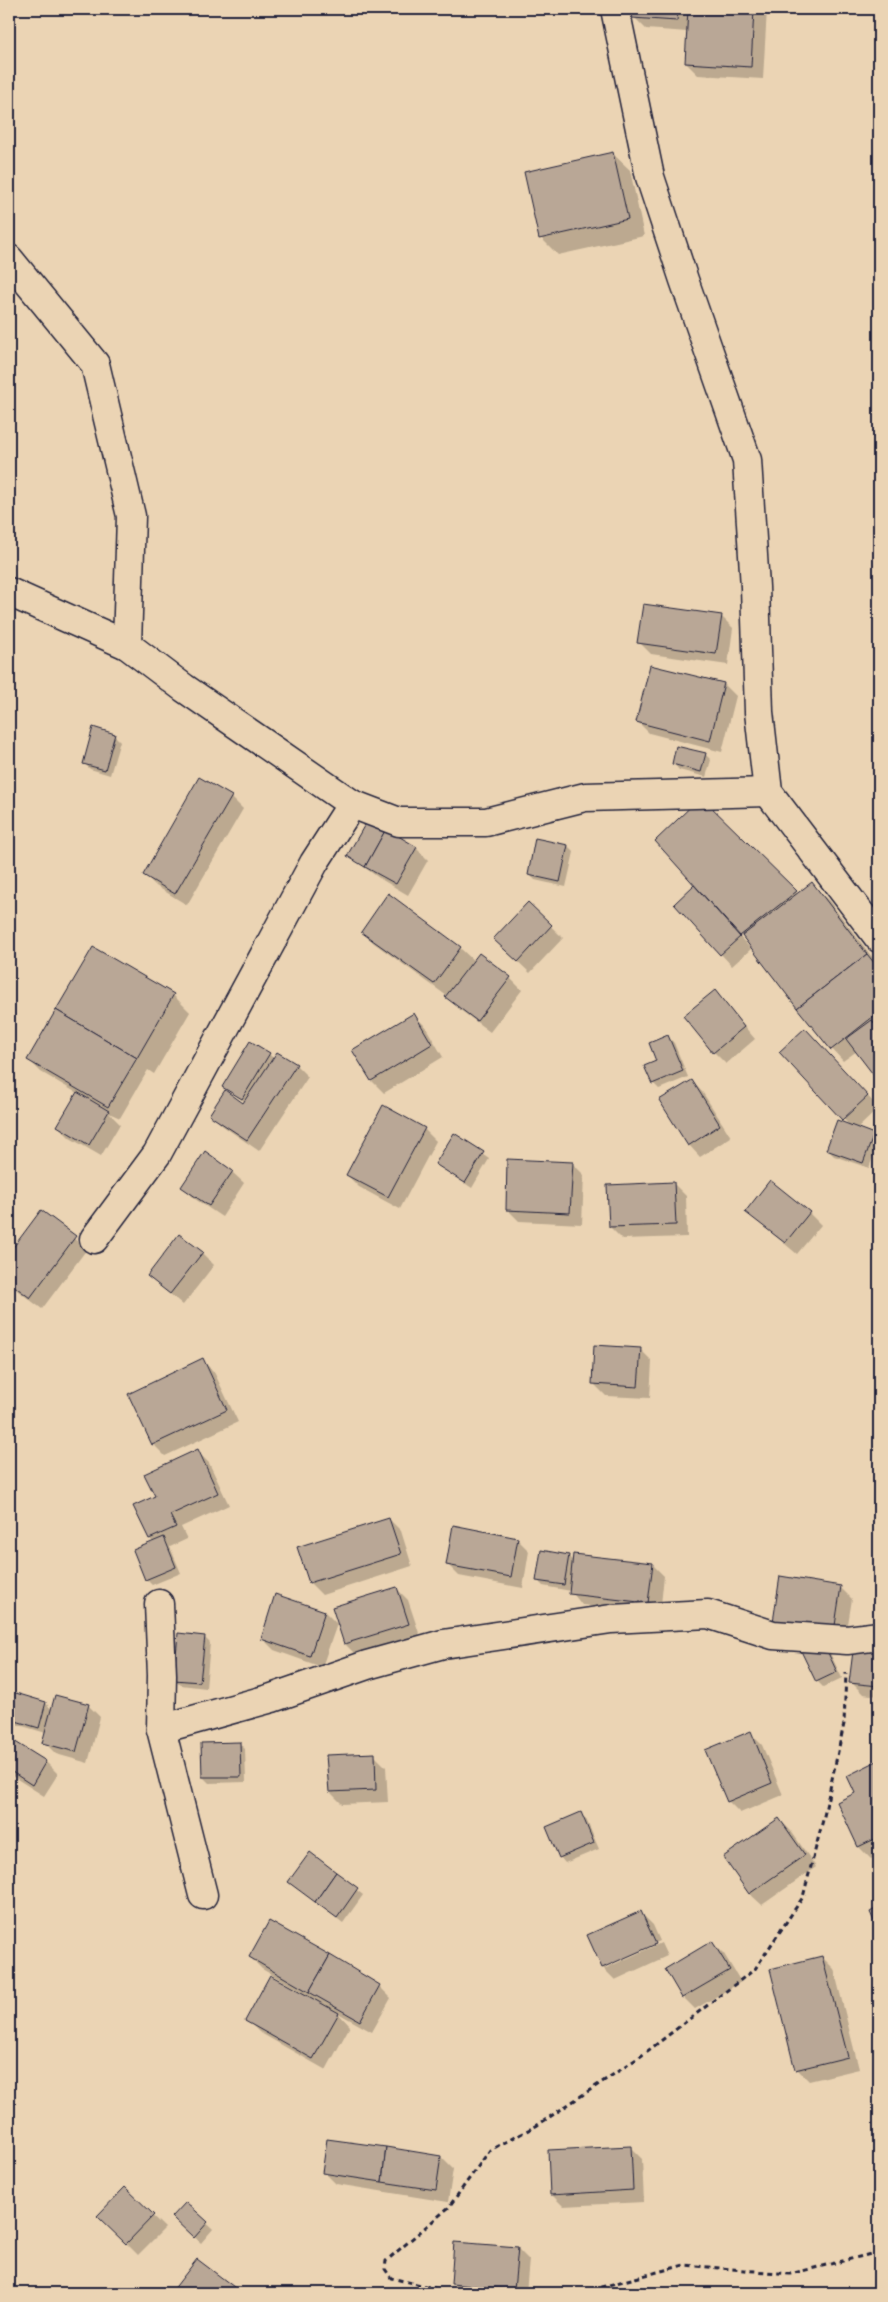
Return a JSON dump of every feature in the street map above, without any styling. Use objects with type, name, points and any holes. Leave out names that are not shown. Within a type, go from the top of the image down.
[{"type":"street","points":[[615,9],[650,177],[747,460],[755,587],[759,712],[768,792],[879,938]]},
{"type":"street","points":[[9,259],[95,364],[131,516],[126,645]]},
{"type":"street","points":[[9,592],[126,645],[184,688],[352,804],[399,822],[486,822],[585,797],[768,792]]},
{"type":"street","points":[[94,1239],[157,1154],[314,863],[352,804]]},
{"type":"street","points":[[159,1604],[162,1675],[161,1729],[203,1895]]},
{"type":"street","points":[[161,1729],[272,1698],[367,1665],[443,1644],[611,1619],[708,1614],[773,1635],[847,1640],[879,1636]]},
{"type":"path","points":[[455,2293],[391,2278],[385,2269],[386,2261],[448,2208],[490,2150],[536,2126],[641,2056],[754,1969],[802,1897],[824,1816],[844,1724],[847,1640]]},
{"type":"path","points":[[565,2293],[590,2290],[684,2265],[790,2274],[879,2252]]},
{"type":"building","points":[[633,9],[678,9],[677,21],[632,18]]},
{"type":"building","points":[[688,9],[754,9],[751,67],[685,63]]},
{"type":"building","points":[[613,152],[628,219],[539,239],[524,172]]},
{"type":"building","points":[[643,604],[722,615],[716,654],[637,643]]},
{"type":"building","points":[[650,665],[724,683],[710,741],[636,722]]},
{"type":"building","points":[[93,727],[115,734],[105,770],[83,764]]},
{"type":"building","points":[[676,746],[706,753],[701,772],[672,764]]},
{"type":"building","points":[[199,777],[232,796],[175,894],[143,875]]},
{"type":"building","points":[[701,797],[797,891],[740,936],[655,841]]},
{"type":"building","points":[[368,819],[386,829],[365,867],[347,856]]},
{"type":"building","points":[[386,829],[417,847],[396,884],[365,867]]},
{"type":"building","points":[[535,838],[568,845],[560,882],[528,875]]},
{"type":"building","points":[[812,882],[867,954],[797,1008],[742,936]]},
{"type":"building","points":[[694,885],[740,937],[720,955],[674,904]]},
{"type":"building","points":[[388,893],[461,947],[434,984],[361,932]]},
{"type":"building","points":[[528,902],[552,925],[518,962],[493,939]]},
{"type":"building","points":[[93,947],[174,994],[137,1058],[56,1010]]},
{"type":"building","points":[[479,953],[511,977],[477,1021],[445,997]]},
{"type":"building","points":[[867,954],[879,969],[879,1012],[831,1050],[797,1008]]},
{"type":"building","points":[[715,990],[744,1027],[713,1053],[683,1016]]},
{"type":"building","points":[[56,1010],[137,1058],[108,1107],[27,1060]]},
{"type":"building","points":[[414,1013],[432,1044],[371,1081],[352,1050]]},
{"type":"building","points":[[872,1020],[879,1029],[879,1082],[846,1039]]},
{"type":"building","points":[[805,1028],[868,1096],[842,1120],[779,1052]]},
{"type":"building","points":[[668,1035],[683,1071],[652,1084],[644,1066],[656,1061],[649,1043]]},
{"type":"building","points":[[250,1041],[270,1053],[242,1099],[222,1087]]},
{"type":"building","points":[[277,1052],[297,1064],[247,1140],[209,1115],[225,1090],[243,1103]]},
{"type":"building","points":[[692,1080],[720,1125],[688,1146],[659,1100]]},
{"type":"building","points":[[77,1092],[109,1111],[89,1145],[57,1126]]},
{"type":"building","points":[[383,1105],[425,1128],[388,1197],[346,1175]]},
{"type":"building","points":[[837,1120],[874,1134],[863,1163],[826,1150]]},
{"type":"building","points":[[454,1133],[484,1152],[465,1183],[435,1164]]},
{"type":"building","points":[[205,1151],[233,1171],[209,1206],[181,1187]]},
{"type":"building","points":[[507,1159],[573,1162],[570,1213],[506,1210]]},
{"type":"building","points":[[770,1180],[810,1212],[785,1243],[745,1212]]},
{"type":"building","points":[[674,1182],[676,1225],[609,1227],[607,1185]]},
{"type":"building","points":[[41,1210],[76,1236],[30,1298],[9,1282],[9,1253]]},
{"type":"building","points":[[179,1234],[203,1252],[170,1294],[147,1276]]},
{"type":"building","points":[[594,1345],[641,1348],[638,1387],[592,1384]]},
{"type":"building","points":[[203,1358],[227,1410],[152,1445],[128,1394]]},
{"type":"building","points":[[198,1449],[218,1493],[170,1515],[176,1527],[149,1539],[133,1506],[155,1496],[144,1474]]},
{"type":"building","points":[[389,1518],[401,1554],[309,1583],[297,1547]]},
{"type":"building","points":[[453,1525],[518,1538],[511,1577],[446,1565]]},
{"type":"building","points":[[164,1537],[176,1567],[145,1580],[133,1550]]},
{"type":"building","points":[[541,1550],[569,1555],[564,1585],[536,1581]]},
{"type":"building","points":[[573,1554],[653,1563],[648,1603],[569,1594]]},
{"type":"building","points":[[780,1576],[841,1586],[834,1632],[773,1622]]},
{"type":"building","points":[[397,1587],[409,1624],[344,1644],[332,1607]]},
{"type":"building","points":[[275,1594],[325,1611],[310,1656],[261,1639]]},
{"type":"building","points":[[178,1633],[205,1636],[200,1682],[174,1680]]},
{"type":"building","points":[[822,1640],[837,1672],[816,1682],[801,1651]]},
{"type":"building","points":[[854,1643],[879,1646],[879,1686],[849,1683]]},
{"type":"building","points":[[9,1691],[46,1702],[39,1728],[9,1719]]},
{"type":"building","points":[[55,1695],[89,1704],[76,1752],[42,1743]]},
{"type":"building","points":[[751,1731],[772,1783],[727,1802],[705,1750]]},
{"type":"building","points":[[9,1738],[46,1761],[32,1785],[9,1770]]},
{"type":"building","points":[[240,1742],[241,1777],[202,1777],[201,1743]]},
{"type":"building","points":[[375,1753],[376,1790],[329,1792],[326,1755]]},
{"type":"building","points":[[879,1760],[879,1837],[858,1847],[837,1802],[855,1793],[847,1776]]},
{"type":"building","points":[[581,1812],[594,1843],[559,1858],[546,1827]]},
{"type":"building","points":[[779,1818],[805,1855],[749,1894],[723,1857]]},
{"type":"building","points":[[310,1852],[336,1872],[315,1902],[288,1882]]},
{"type":"building","points":[[336,1872],[358,1888],[337,1918],[315,1902]]},
{"type":"building","points":[[879,1907],[879,1924],[876,1926],[870,1912]]},
{"type":"building","points":[[641,1911],[656,1944],[602,1968],[587,1935]]},
{"type":"building","points":[[269,1921],[330,1955],[309,1992],[249,1957]]},
{"type":"building","points":[[712,1941],[730,1970],[682,1998],[665,1969]]},
{"type":"building","points":[[330,1955],[380,1985],[360,2021],[309,1992]]},
{"type":"building","points":[[822,1956],[848,2057],[795,2070],[770,1969]]},
{"type":"building","points":[[270,1975],[339,2013],[313,2059],[245,2021]]},
{"type":"building","points":[[327,2139],[386,2147],[382,2182],[322,2173]]},
{"type":"building","points":[[631,2146],[633,2190],[550,2195],[548,2150]]},
{"type":"building","points":[[386,2147],[441,2156],[436,2190],[382,2182]]},
{"type":"building","points":[[125,2187],[154,2215],[126,2244],[97,2216]]},
{"type":"building","points":[[186,2202],[208,2222],[194,2238],[172,2217]]},
{"type":"building","points":[[454,2242],[518,2247],[514,2290],[451,2284]]},
{"type":"building","points":[[197,2259],[242,2293],[176,2293],[173,2290]]}]
